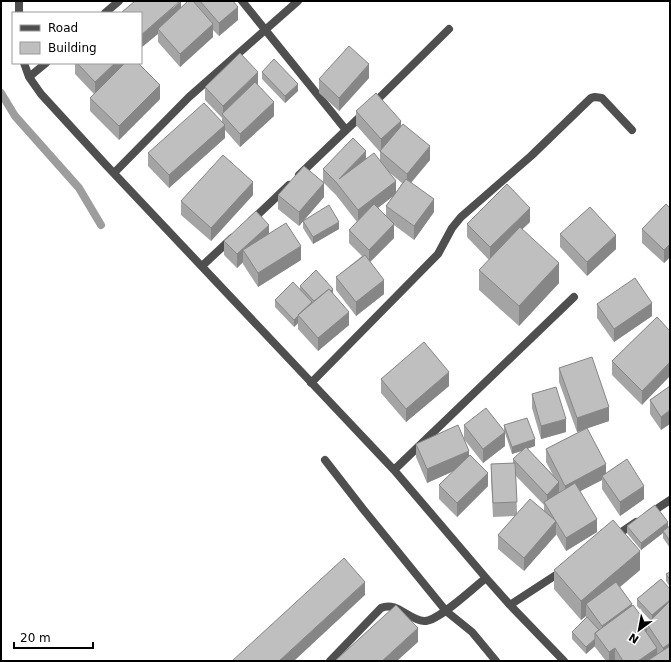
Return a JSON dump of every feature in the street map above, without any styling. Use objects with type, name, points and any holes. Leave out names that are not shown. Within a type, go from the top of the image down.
[{"type":"street","points":[[18,1],[19,12]]},
{"type":"street","points":[[106,12],[119,1]]},
{"type":"street","points":[[242,1],[346,130]]},
{"type":"street","points":[[114,173],[189,97],[298,1]]},
{"type":"street","points":[[202,266],[346,130],[449,29]]},
{"type":"street","points":[[24,64],[29,77],[41,94],[394,470],[510,605],[564,661]]},
{"type":"street","points":[[29,77],[45,64]]},
{"type":"street","points":[[311,383],[438,254],[452,228],[461,217],[530,156],[591,98],[602,98],[632,130]]},
{"type":"street","points":[[394,470],[574,297]]},
{"type":"street","points":[[325,460],[446,611],[472,632],[496,661]]},
{"type":"street","points":[[608,541],[670,500]]},
{"type":"street","points":[[510,605],[569,566]]},
{"type":"street","points":[[330,661],[381,608],[390,606],[416,619],[424,621],[431,620],[446,611],[486,578]]},
{"type":"building","points":[[135,1],[180,1],[142,34],[142,12],[122,12]]},
{"type":"building","points":[[188,1],[193,1],[213,24],[180,54],[158,29]]},
{"type":"building","points":[[200,1],[233,1],[238,7],[219,23]]},
{"type":"building","points":[[349,46],[369,64],[339,98],[319,79]]},
{"type":"building","points":[[240,53],[258,72],[223,106],[205,87]]},
{"type":"building","points":[[274,59],[298,84],[285,96],[262,72]]},
{"type":"building","points":[[78,64],[114,64],[95,82]]},
{"type":"building","points":[[124,64],[139,64],[160,85],[119,126],[90,98]]},
{"type":"building","points":[[255,82],[274,102],[240,134],[222,114]]},
{"type":"building","points":[[376,93],[401,121],[381,139],[356,111]]},
{"type":"building","points":[[204,103],[225,125],[169,175],[148,153]]},
{"type":"building","points":[[403,124],[430,146],[407,174],[380,151]]},
{"type":"building","points":[[353,138],[366,151],[339,179],[374,153],[396,181],[358,210],[336,182],[323,169]]},
{"type":"building","points":[[223,155],[253,182],[211,228],[181,201]]},
{"type":"building","points":[[304,166],[324,183],[299,212],[278,195]]},
{"type":"building","points":[[406,179],[434,199],[414,226],[386,206]]},
{"type":"building","points":[[507,184],[530,208],[490,247],[467,224]]},
{"type":"building","points":[[374,204],[394,224],[369,250],[349,230]]},
{"type":"building","points":[[666,204],[670,208],[670,244],[664,250],[642,229]]},
{"type":"building","points":[[329,205],[339,222],[313,237],[303,221]]},
{"type":"building","points":[[590,207],[616,235],[587,262],[560,234]]},
{"type":"building","points":[[256,211],[269,225],[237,254],[224,241]]},
{"type":"building","points":[[286,223],[301,246],[258,273],[243,250]]},
{"type":"building","points":[[520,227],[559,263],[519,306],[479,270]]},
{"type":"building","points":[[365,255],[384,280],[356,302],[336,277]]},
{"type":"building","points":[[316,270],[333,289],[331,291],[329,289],[314,301],[300,286]]},
{"type":"building","points":[[635,278],[652,303],[614,329],[597,304]]},
{"type":"building","points":[[293,282],[312,302],[294,320],[275,300]]},
{"type":"building","points":[[329,289],[349,312],[318,338],[298,315]]},
{"type":"building","points":[[657,317],[670,331],[670,362],[642,391],[612,361]]},
{"type":"building","points":[[424,342],[449,372],[406,409],[381,379]]},
{"type":"building","points":[[592,357],[609,407],[577,418],[559,368]]},
{"type":"building","points":[[670,386],[670,410],[661,417],[650,400]]},
{"type":"building","points":[[556,387],[566,419],[541,426],[532,394]]},
{"type":"building","points":[[486,408],[505,432],[483,449],[464,425]]},
{"type":"building","points":[[527,418],[535,439],[512,447],[504,425]]},
{"type":"building","points":[[458,425],[469,451],[427,469],[416,444]]},
{"type":"building","points":[[587,428],[606,464],[565,486],[546,449]]},
{"type":"building","points":[[526,447],[559,482],[547,495],[513,459]]},
{"type":"building","points":[[470,455],[488,473],[457,503],[439,485]]},
{"type":"building","points":[[627,459],[644,486],[620,502],[602,476]]},
{"type":"building","points":[[515,463],[517,502],[493,503],[491,464]]},
{"type":"building","points":[[575,483],[597,519],[566,538],[544,502]]},
{"type":"building","points":[[530,499],[556,521],[524,558],[498,535]]},
{"type":"building","points":[[655,505],[668,522],[641,543],[627,526]]},
{"type":"building","points":[[613,520],[640,551],[581,601],[554,570]]},
{"type":"building","points":[[670,526],[670,541],[663,531]]},
{"type":"building","points":[[344,558],[365,582],[279,661],[232,661]]},
{"type":"building","points":[[670,572],[670,580],[666,574]]},
{"type":"building","points":[[661,579],[670,589],[670,600],[652,615],[637,599]]},
{"type":"building","points":[[616,582],[632,604],[602,626],[586,604]]},
{"type":"building","points":[[669,602],[670,643],[663,648],[647,624]]},
{"type":"building","points":[[396,605],[418,628],[382,661],[335,661]]},
{"type":"building","points":[[633,605],[647,624],[631,636],[644,629],[657,648],[638,661],[623,661],[615,648],[609,652],[595,633]]},
{"type":"building","points":[[587,617],[599,630],[595,633],[595,639],[586,647],[572,632]]},
{"type":"building","points":[[670,646],[670,661],[647,661]]},
{"type":"waterway","points":[[1,93],[15,116],[79,188],[101,225]]}]
